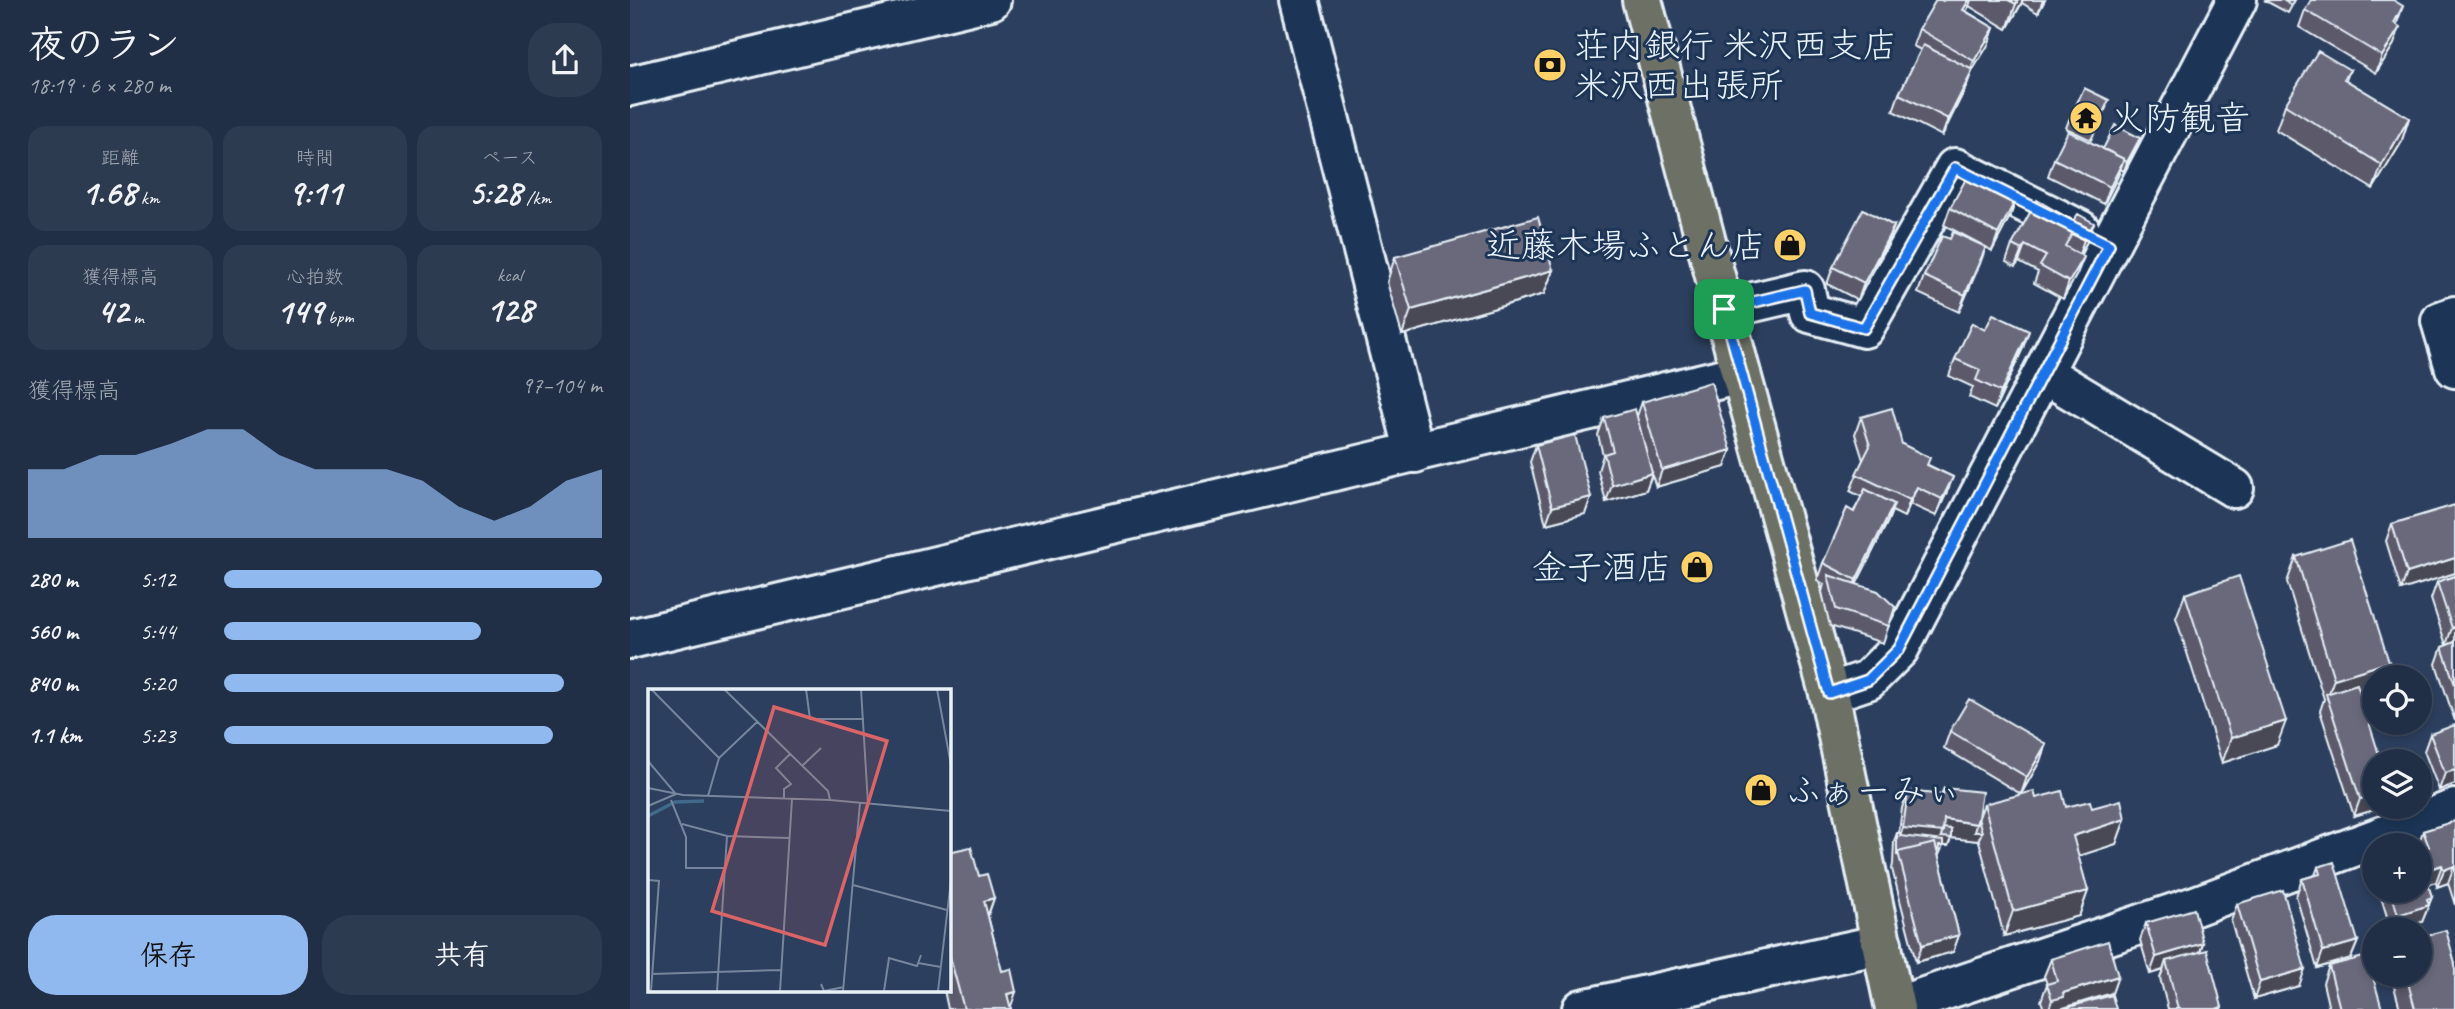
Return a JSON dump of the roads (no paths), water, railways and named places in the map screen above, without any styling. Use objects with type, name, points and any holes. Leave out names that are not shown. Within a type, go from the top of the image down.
[{"type":"main road","points":[[1642,0],[1829,693],[1895,1008]]},
{"type":"street","points":[[630,86],[992,0]]},
{"type":"street","points":[[1299,0],[1415,453]]},
{"type":"street","points":[[1829,693],[1868,680],[1899,649],[2237,0]]},
{"type":"street","points":[[1724,309],[1805,290],[1810,313],[1864,328],[1955,168],[2109,245]]},
{"type":"street","points":[[2455,316],[2441,321],[2455,368]]},
{"type":"street","points":[[2043,373],[2234,488]]},
{"type":"street","points":[[630,639],[1741,374]]},
{"type":"street","points":[[1895,1008],[2195,906],[2455,809]]},
{"type":"street","points":[[1582,1009],[1882,944]]},
{"type":"place","name":"荘内銀行 米沢西支店 米沢西出張所","points":[[1550,65]]},
{"type":"place","name":"火防観音","points":[[2086,118]]},
{"type":"place","name":"近藤木場ふとん店","points":[[1790,245]]},
{"type":"place","name":"金子酒店","points":[[1697,567]]},
{"type":"place","name":"ふぁーみぃ","points":[[1761,790]]}]
